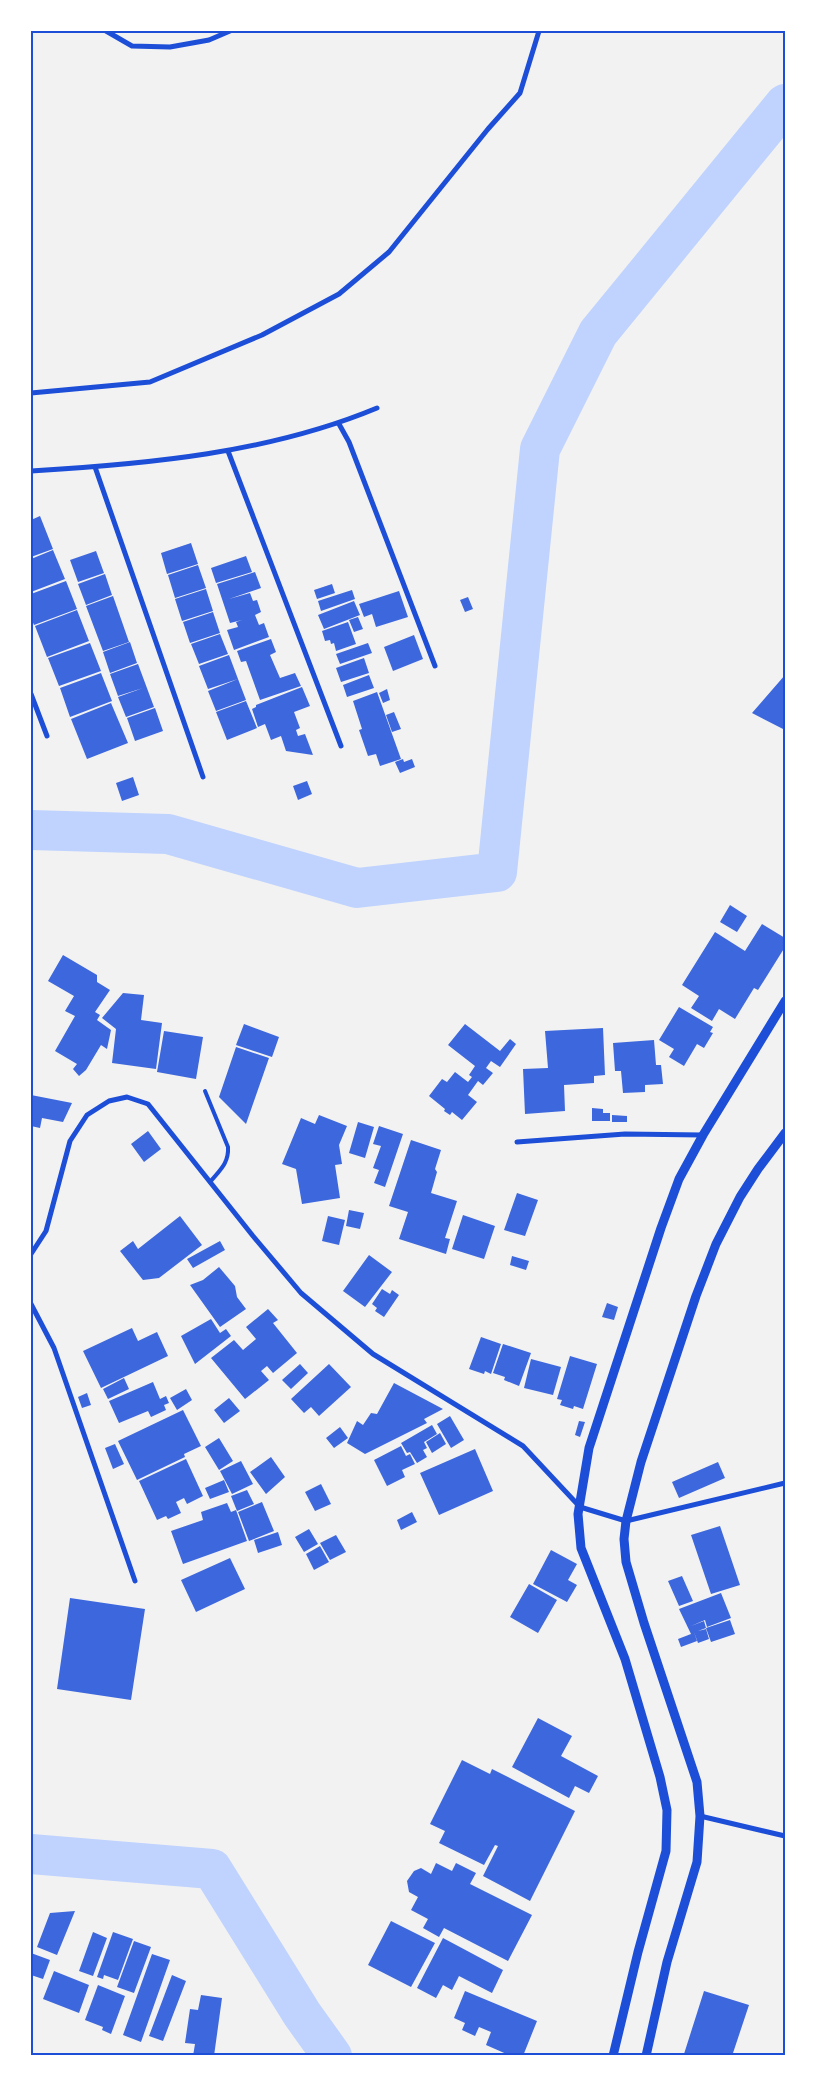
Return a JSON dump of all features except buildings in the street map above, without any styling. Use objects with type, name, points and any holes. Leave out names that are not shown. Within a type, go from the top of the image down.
[{"type":"street","points":[[106,31],[132,46],[170,47],[209,40],[230,31]]},
{"type":"street","points":[[31,393],[150,382],[262,335],[339,294],[389,252],[476,143],[520,93],[539,31]]},
{"type":"street","points":[[31,471],[95,467],[228,451],[339,424],[377,408]]},
{"type":"street","points":[[339,424],[349,442],[435,666]]},
{"type":"street","points":[[228,451],[341,746]]},
{"type":"street","points":[[95,467],[203,777]]},
{"type":"street","points":[[31,694],[47,736]]},
{"type":"street","points":[[613,2056],[638,1952],[666,1851],[666,1810],[660,1777],[625,1658],[581,1548],[578,1520],[589,1448],[661,1228],[679,1179],[703,1135],[785,1002]]},
{"type":"street","points":[[31,1254],[46,1231],[70,1141],[87,1115],[109,1101],[127,1097],[148,1104],[301,1293],[373,1354],[523,1446],[580,1507],[626,1521],[785,1483]]},
{"type":"street","points":[[646,2056],[667,1962],[696,1862],[700,1816],[697,1782],[644,1623],[626,1562],[624,1539],[626,1521],[641,1462],[696,1296],[716,1244],[740,1197],[785,1133]]},
{"type":"street","points":[[517,1142],[625,1134],[703,1135]]},
{"type":"street","points":[[31,1304],[54,1348],[134,1581]]},
{"type":"street","points":[[700,1816],[785,1836]]},
{"type":"lane","points":[[206,1091],[228,1147],[226,1163],[210,1182]]},
{"type":"waterway","points":[[31,830],[168,834],[357,888],[497,872],[540,449],[598,333],[785,104]]},
{"type":"waterway","points":[[31,1854],[212,1869],[302,2014],[332,2056]]}]
